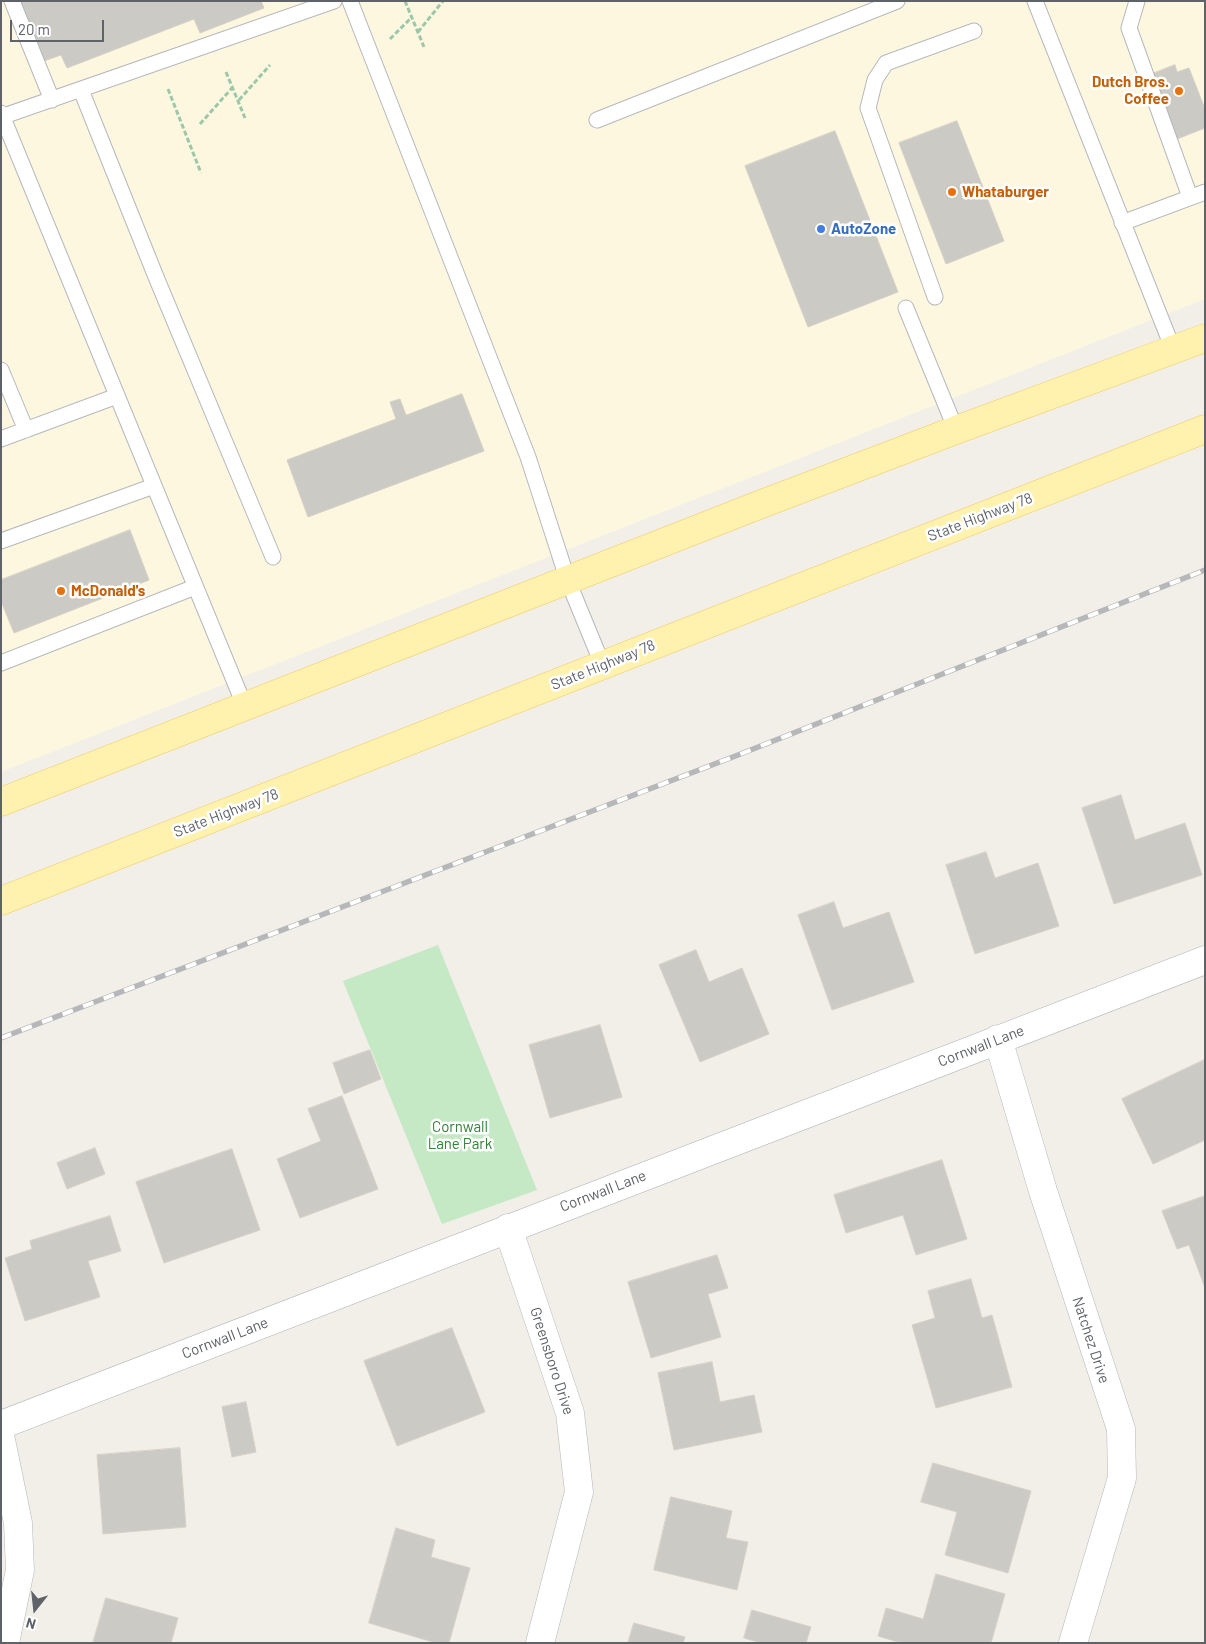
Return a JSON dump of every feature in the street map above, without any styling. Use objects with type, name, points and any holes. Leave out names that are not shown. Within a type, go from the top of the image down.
[{"type":"main road","points":[[1,802],[956,430],[1205,338]]},
{"type":"main road","name":"State Highway 78","points":[[1,901],[1205,429]]},
{"type":"street","name":"Cornwall Lane","points":[[1,1424],[1205,960]]},
{"type":"street","name":"Natchez Drive","points":[[998,1039],[1043,1191],[1121,1429],[1122,1478],[1073,1643]]},
{"type":"street","name":"Greensboro Drive","points":[[508,1228],[570,1413],[580,1492],[540,1643]]},
{"type":"street","points":[[1,1440],[18,1523],[20,1570],[4,1643]]},
{"type":"lane","points":[[12,1],[52,100]]},
{"type":"lane","points":[[245,707],[2,116],[334,1]]},
{"type":"lane","points":[[350,1],[528,457],[568,581],[603,666]]},
{"type":"lane","points":[[597,120],[897,1]]},
{"type":"lane","points":[[1035,1],[1173,349]]},
{"type":"lane","points":[[1137,1],[1129,28],[1190,197]]},
{"type":"lane","points":[[935,297],[868,108],[876,80],[886,63],[974,31]]},
{"type":"lane","points":[[81,90],[272,557]]},
{"type":"lane","points":[[1122,223],[1205,192]]},
{"type":"lane","points":[[906,308],[956,430]]},
{"type":"lane","points":[[1,370],[26,430]]},
{"type":"lane","points":[[1,440],[117,396]]},
{"type":"lane","points":[[1,542],[154,486]]},
{"type":"lane","points":[[1,664],[195,587]]},
{"type":"path","points":[[406,1],[424,47]]},
{"type":"path","points":[[418,32],[443,1]]},
{"type":"path","points":[[239,100],[270,65]]},
{"type":"path","points":[[226,72],[245,118]]},
{"type":"path","points":[[168,88],[201,173]]},
{"type":"path","points":[[200,124],[232,88]]},
{"type":"shaded area","points":[[1,1],[1205,1],[1205,299],[1,772]]},
{"type":"green space","name":"Cornwall Lane Park","points":[[438,945],[537,1190],[442,1224],[343,981]]},
{"type":"building","points":[[20,1],[261,1],[264,8],[200,33],[194,19],[67,68],[61,55],[44,61]]},
{"type":"building","name":"Dutch Bros. Coffee","points":[[1175,65],[1177,72],[1189,68],[1205,109],[1205,128],[1177,139],[1152,74]]},
{"type":"building","name":"Whataburger","points":[[957,121],[1004,241],[946,264],[899,143]]},
{"type":"building","name":"AutoZone","points":[[835,131],[898,292],[808,327],[745,166]]},
{"type":"building","points":[[462,394],[484,451],[308,517],[287,460],[396,419],[390,402],[400,399],[406,415]]},
{"type":"building","name":"McDonald's","points":[[130,530],[149,580],[14,633],[1,601],[1,580]]},
{"type":"building","points":[[1121,795],[1135,840],[1185,823],[1202,875],[1114,904],[1082,808]]},
{"type":"building","points":[[986,852],[995,878],[1038,863],[1059,926],[975,954],[946,865]]},
{"type":"building","points":[[834,902],[843,928],[889,912],[914,982],[832,1010],[798,915]]},
{"type":"building","points":[[696,950],[709,982],[742,968],[769,1034],[700,1062],[659,965]]},
{"type":"building","points":[[600,1025],[622,1097],[550,1118],[529,1045]]},
{"type":"building","points":[[370,1050],[381,1079],[344,1094],[333,1063]]},
{"type":"building","points":[[1204,1060],[1205,1140],[1153,1164],[1122,1099]]},
{"type":"building","points":[[342,1096],[378,1189],[300,1218],[277,1159],[321,1141],[308,1109]]},
{"type":"building","points":[[95,1148],[105,1174],[67,1189],[57,1163]]},
{"type":"building","points":[[232,1149],[260,1230],[164,1263],[136,1182]]},
{"type":"building","points":[[942,1160],[967,1239],[916,1255],[903,1215],[846,1233],[834,1195]]},
{"type":"building","points":[[1205,1196],[1205,1288],[1189,1245],[1177,1249],[1162,1211]]},
{"type":"building","points":[[110,1216],[121,1251],[88,1261],[100,1297],[25,1321],[5,1258],[32,1249],[30,1241]]},
{"type":"building","points":[[717,1255],[728,1288],[708,1294],[721,1337],[651,1358],[628,1282]]},
{"type":"building","points":[[971,1279],[982,1318],[992,1315],[1012,1387],[936,1408],[912,1325],[935,1318],[928,1291]]},
{"type":"building","points":[[452,1328],[485,1412],[397,1446],[364,1361]]},
{"type":"building","points":[[712,1362],[720,1402],[754,1395],[762,1432],[674,1450],[658,1373]]},
{"type":"building","points":[[246,1402],[256,1452],[232,1457],[222,1407]]},
{"type":"building","points":[[180,1448],[186,1527],[103,1534],[97,1455]]},
{"type":"building","points":[[933,1463],[1031,1491],[1008,1573],[945,1555],[957,1512],[921,1502]]},
{"type":"building","points":[[671,1497],[732,1511],[726,1538],[748,1542],[737,1590],[654,1570]]},
{"type":"building","points":[[396,1528],[435,1540],[431,1557],[470,1568],[449,1643],[436,1643],[369,1623]]},
{"type":"building","points":[[936,1574],[1005,1594],[991,1643],[901,1643],[878,1636],[886,1608],[923,1619]]},
{"type":"building","points":[[106,1598],[178,1618],[171,1643],[93,1643]]},
{"type":"building","points":[[752,1610],[811,1627],[806,1643],[761,1643],[744,1638]]},
{"type":"building","points":[[634,1623],[685,1637],[683,1643],[628,1643]]},
{"type":"railway","points":[[1,1038],[738,755],[1205,570]]},
{"type":"place","name":"Dutch Bros. Coffee","points":[[1179,91]]},
{"type":"place","name":"Whataburger","points":[[952,192]]},
{"type":"place","name":"AutoZone","points":[[821,229]]},
{"type":"place","name":"McDonald's","points":[[61,591]]}]
